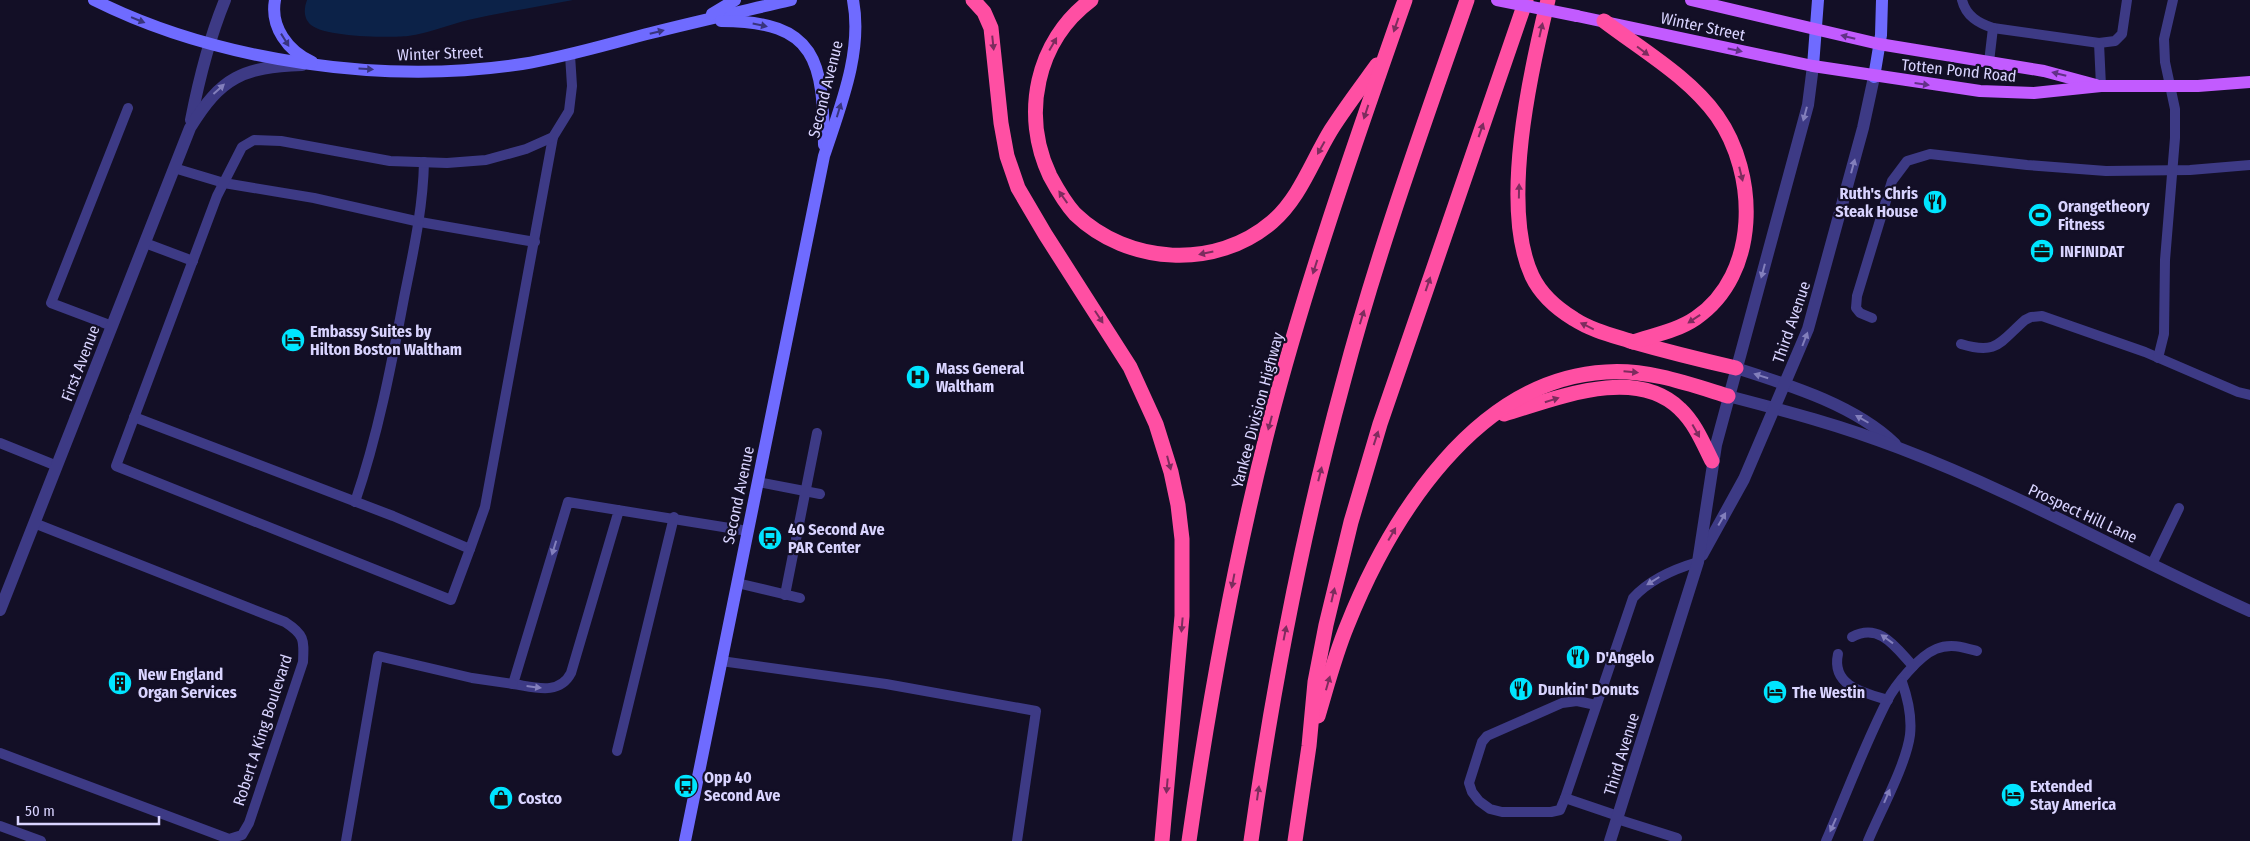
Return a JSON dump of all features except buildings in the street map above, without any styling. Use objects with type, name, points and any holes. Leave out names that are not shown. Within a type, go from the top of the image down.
[{"type":"highway","points":[[973,0],[984,12],[991,28],[1001,124],[1007,156],[1018,188],[1044,234],[1130,367],[1156,424],[1171,472],[1178,505],[1182,539],[1182,616],[1162,841]]},
{"type":"highway","points":[[1091,0],[1072,17],[1060,32],[1043,64],[1038,82],[1035,118],[1041,153],[1055,185],[1074,213],[1119,243],[1153,253],[1186,255],[1218,250],[1248,238],[1271,222],[1290,201],[1331,130],[1388,50]]},
{"type":"highway","name":"Yankee Division Highway","points":[[1189,841],[1225,623],[1252,492],[1314,270],[1405,0]]},
{"type":"highway","points":[[1251,841],[1269,720],[1294,584],[1343,381],[1383,248],[1466,0]]},
{"type":"highway","points":[[1295,841],[1309,746],[1315,682],[1333,592],[1360,490],[1380,424],[1526,0]]},
{"type":"highway","points":[[1548,0],[1533,66],[1521,140],[1519,203],[1520,232],[1525,257],[1539,288],[1556,306],[1584,325],[1633,342],[1736,368]]},
{"type":"highway","points":[[1604,22],[1680,79],[1711,108],[1733,145],[1745,190],[1746,219],[1742,246],[1732,276],[1721,294],[1688,323],[1668,332],[1633,342]]},
{"type":"highway","points":[[1309,746],[1346,628],[1383,550],[1409,507],[1430,479],[1463,441],[1488,419],[1517,400],[1549,385],[1592,373],[1637,372],[1728,396]]},
{"type":"highway","points":[[1488,419],[1580,391],[1604,388],[1640,390],[1664,398],[1680,408],[1692,422],[1712,461]]},
{"type":"main road","name":"Winter Street","points":[[1497,0],[1874,77]]},
{"type":"main road","name":"Winter Street","points":[[1691,0],[1879,44]]},
{"type":"main road","name":"Totten Pond Road","points":[[1879,44],[2044,71],[2101,86]]},
{"type":"main road","name":"Totten Pond Road","points":[[1874,77],[1943,87],[2009,93],[2062,92],[2101,86],[2170,86],[2250,82]]},
{"type":"street","name":"Winter Street","points":[[94,0],[157,28],[209,44],[318,65],[389,70],[447,70],[520,64],[570,55],[694,22],[791,0]]},
{"type":"street","name":"First Avenue","points":[[0,610],[190,128],[199,80],[209,44],[225,0]]},
{"type":"street","points":[[275,0],[275,19],[283,38],[291,49],[303,58],[318,65]]},
{"type":"street","points":[[694,22],[736,0]]},
{"type":"street","name":"Second Avenue","points":[[685,841],[824,156],[851,65],[856,25],[853,0]]},
{"type":"street","points":[[1813,66],[1818,0]]},
{"type":"street","points":[[1874,77],[1879,44],[1882,0]]},
{"type":"street","name":"Second Avenue","points":[[694,22],[730,21],[763,25],[789,34],[803,45],[814,60],[822,86],[824,156]]},
{"type":"street","name":"First Avenue","points":[[190,128],[210,98],[235,77],[271,68],[318,65]]},
{"type":"street","name":"Third Avenue","points":[[1610,841],[1698,562],[1712,461],[1808,105],[1813,66]]},
{"type":"street","name":"Third Avenue","points":[[1698,562],[1738,491],[1786,384],[1814,312],[1863,128],[1874,77]]},
{"type":"street","name":"Prospect Hill Lane","points":[[1736,368],[1786,384],[1862,418],[1883,432],[1900,448]]},
{"type":"street","name":"Prospect Hill Lane","points":[[1728,396],[1825,422],[1900,448],[2071,523],[2250,611]]},
{"type":"lane","points":[[1962,0],[1964,8],[1971,17],[1980,24],[1993,28],[2099,42],[2115,41],[2122,34],[2127,0]]},
{"type":"lane","points":[[2158,358],[2164,334],[2165,260],[2172,171],[2174,109],[2165,62],[2164,39],[2173,0]]},
{"type":"lane","points":[[1989,62],[1993,28]]},
{"type":"lane","points":[[2099,42],[2101,86]]},
{"type":"lane","points":[[553,137],[526,149],[486,160],[447,163],[390,161],[281,141],[254,140],[242,147],[217,196],[116,466],[451,600],[485,507],[553,137],[569,111],[572,86],[570,55]]},
{"type":"lane","points":[[112,326],[51,303],[128,108]]},
{"type":"lane","points":[[1872,318],[1860,313],[1856,308],[1856,296],[1892,181],[1901,166],[1915,157],[1937,154],[2067,169],[2106,171],[2172,171],[2250,165]]},
{"type":"lane","points":[[355,502],[372,452],[420,222],[424,162]]},
{"type":"lane","points":[[174,168],[224,183],[314,198],[420,222],[535,242]]},
{"type":"lane","points":[[145,243],[193,261]]},
{"type":"lane","points":[[1961,344],[1982,350],[1992,348],[2025,320],[2030,317],[2042,316],[2158,358],[2238,392],[2250,395]]},
{"type":"lane","points":[[134,417],[355,502],[470,549]]},
{"type":"lane","points":[[785,595],[817,433]]},
{"type":"lane","points":[[0,442],[57,466]]},
{"type":"lane","points":[[758,482],[820,494]]},
{"type":"lane","points":[[513,684],[568,502],[674,517],[748,531]]},
{"type":"lane","points":[[2152,564],[2179,508]]},
{"type":"lane","points":[[346,841],[378,656],[472,678],[513,684],[550,689],[566,682],[571,673],[618,510]]},
{"type":"lane","points":[[617,751],[674,517]]},
{"type":"lane","name":"Robert A King Boulevard","points":[[0,753],[229,839],[242,835],[249,823],[303,662],[304,643],[299,631],[285,622],[34,523]]},
{"type":"lane","points":[[1596,705],[1577,701],[1562,703],[1487,736],[1482,742],[1469,783],[1472,792],[1479,802],[1490,809],[1502,812],[1557,811],[1562,808],[1633,598],[1640,590],[1662,576],[1681,566],[1698,562]]},
{"type":"lane","points":[[737,583],[800,598]]},
{"type":"lane","points":[[1852,637],[1864,632],[1881,635],[1891,642],[1913,666]]},
{"type":"lane","points":[[1826,841],[1888,700],[1913,666],[1928,653],[1944,646],[1959,646],[1976,651]]},
{"type":"lane","points":[[1838,654],[1837,670],[1845,683],[1863,693],[1888,700]]},
{"type":"lane","points":[[721,662],[886,684],[1036,711],[1017,841]]},
{"type":"lane","points":[[1868,841],[1904,758],[1908,741],[1909,709],[1902,682]]},
{"type":"lane","points":[[1565,798],[1677,838]]},
{"type":"lane","points":[[0,826],[41,841]]},
{"type":"water","points":[[307,0],[573,0],[481,17],[416,35],[387,37],[358,36],[318,29],[311,25],[305,16]]},
{"type":"place","name":"Ruth's Chris Steak House","points":[[1935,202]]},
{"type":"place","name":"Orangetheory Fitness","points":[[2040,215]]},
{"type":"place","name":"INFINIDAT","points":[[2042,251]]},
{"type":"place","name":"Embassy Suites by Hilton Boston Waltham","points":[[293,340]]},
{"type":"place","name":"Mass General Waltham","points":[[918,377]]},
{"type":"place","name":"40 Second Ave PAR Center","points":[[770,538]]},
{"type":"place","name":"D'Angelo","points":[[1578,657]]},
{"type":"place","name":"New England Organ Services","points":[[120,683]]},
{"type":"place","name":"Dunkin' Donuts","points":[[1521,689]]},
{"type":"place","name":"The Westin","points":[[1775,692]]},
{"type":"place","name":"Opp 40 Second Ave","points":[[686,786]]},
{"type":"place","name":"Extended Stay America","points":[[2013,795]]},
{"type":"place","name":"Costco","points":[[501,798]]}]
